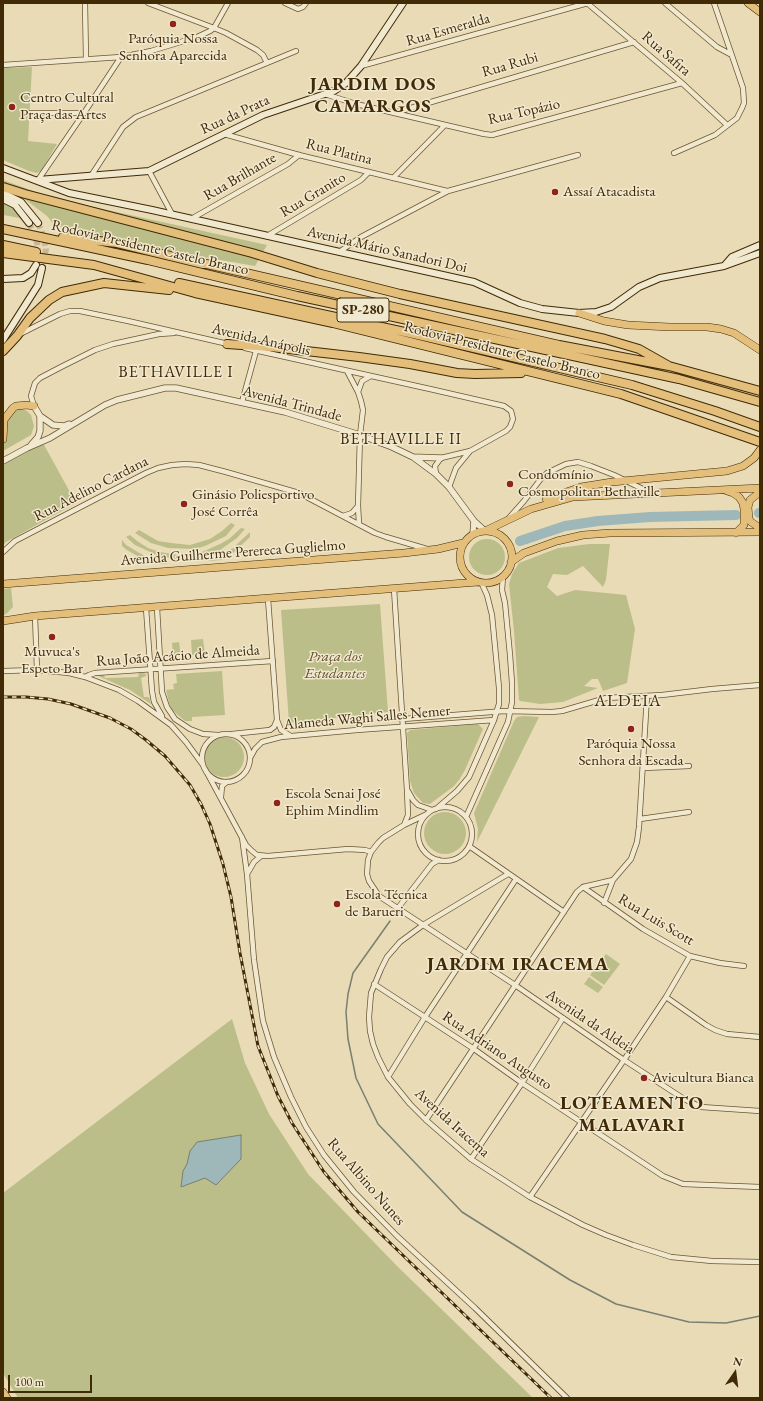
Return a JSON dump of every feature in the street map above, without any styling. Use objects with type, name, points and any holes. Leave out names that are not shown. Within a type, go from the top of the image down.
[{"type":"highway","points":[[3,187],[252,253],[317,273],[400,294],[605,339],[639,349],[669,366]]},
{"type":"highway","name":"Rodovia Presidente Castelo Branco","points":[[3,229],[148,260],[271,290],[664,376],[760,402]]},
{"type":"highway","name":"Rodovia Presidente Castelo Branco","points":[[23,233],[117,243],[559,345],[669,366],[760,391]]},
{"type":"highway","name":"Rodovia Presidente Castelo Branco","points":[[3,245],[414,334],[632,385],[760,427]]},
{"type":"highway","points":[[3,252],[94,265]]},
{"type":"highway","name":"Rodovia Presidente Castelo Branco","points":[[198,262],[271,290]]},
{"type":"highway","name":"Rodovia Presidente Castelo Branco","points":[[94,265],[194,293],[333,323],[621,394],[709,423],[760,442]]},
{"type":"highway","points":[[3,351],[17,336],[30,318],[49,300],[62,292],[75,288],[104,283],[194,293],[238,296]]},
{"type":"highway","points":[[227,344],[271,347],[359,357],[410,364],[457,373],[532,373],[566,370]]},
{"type":"main road","name":"Rua da Prata","points":[[38,180],[149,171],[263,115],[342,87],[361,66],[403,3]]},
{"type":"main road","points":[[748,3],[760,12]]},
{"type":"main road","name":"Avenida Mário Sanadori Doi","points":[[3,168],[69,192],[474,282],[520,303],[542,309],[579,313],[596,312],[611,307],[639,287],[660,278],[724,266],[760,253]]},
{"type":"main road","points":[[68,178],[65,184],[69,192]]},
{"type":"main road","points":[[3,193],[21,202],[38,223]]},
{"type":"main road","points":[[3,198],[15,205],[29,223]]},
{"type":"main road","name":"Avenida Mário Sanadori Doi","points":[[724,266],[732,257],[760,245]]},
{"type":"main road","points":[[3,279],[23,278],[31,273],[36,265]]},
{"type":"main road","points":[[3,340],[38,285],[42,268]]},
{"type":"main road","points":[[579,313],[604,321],[628,326],[707,327],[721,329],[734,333],[760,350]]},
{"type":"main road","points":[[3,439],[3,421],[13,408],[16,406],[34,406]]},
{"type":"main road","points":[[514,517],[528,507],[581,487],[626,480],[727,471],[743,466],[754,458],[760,450]]},
{"type":"main road","points":[[480,582],[469,577],[462,568],[460,555],[463,543],[472,534],[485,531],[506,520],[542,505],[573,497],[725,491],[760,488]]},
{"type":"main road","points":[[725,491],[733,492],[739,497],[743,504],[745,517],[744,524],[736,533]]},
{"type":"main road","points":[[760,492],[750,500],[748,507],[749,518],[760,528]]},
{"type":"main road","points":[[3,621],[35,616],[157,608],[495,581],[503,576],[509,568],[511,562],[511,549],[504,538],[494,532],[485,531]]},
{"type":"main road","points":[[511,562],[524,553],[557,541],[583,534],[760,532]]},
{"type":"main road","name":"Avenida Guilherme Perereca Guglielmo","points":[[3,584],[404,554],[463,543]]},
{"type":"main road","points":[[3,1392],[8,1398]]},
{"type":"street","points":[[85,3],[86,59]]},
{"type":"street","points":[[148,3],[214,28],[257,50],[263,55],[267,62]]},
{"type":"street","points":[[3,65],[121,57],[151,51],[205,34],[214,28],[228,3]]},
{"type":"street","points":[[285,3],[298,9],[303,7],[305,3]]},
{"type":"street","name":"Rua Esmeralda","points":[[361,66],[587,3]]},
{"type":"street","name":"Rua Safira","points":[[587,3],[682,83],[727,125]]},
{"type":"street","points":[[665,3],[718,47],[730,54]]},
{"type":"street","points":[[674,153],[715,134],[737,118],[744,103],[743,88],[730,54],[714,3]]},
{"type":"street","name":"Rua Rubi","points":[[394,113],[634,42]]},
{"type":"street","points":[[91,176],[123,127],[136,117],[296,51]]},
{"type":"street","points":[[38,180],[121,57]]},
{"type":"street","name":"Rua Topázio","points":[[325,94],[394,113],[492,135],[682,83]]},
{"type":"street","points":[[30,113],[84,113]]},
{"type":"street","points":[[393,178],[445,125]]},
{"type":"street","name":"Rua Platina","points":[[224,134],[448,191]]},
{"type":"street","name":"Rua Brilhante","points":[[191,219],[288,164],[299,154]]},
{"type":"street","points":[[339,252],[361,237],[448,191],[578,154]]},
{"type":"street","points":[[149,171],[172,214]]},
{"type":"street","name":"Rua Granito","points":[[267,236],[361,180],[369,172]]},
{"type":"street","name":"Avenida Anápolis","points":[[17,336],[60,314],[70,311],[80,311],[128,320],[256,351],[504,406],[511,411],[513,419],[510,427],[506,431],[470,451]]},
{"type":"street","points":[[79,420],[64,426],[58,426],[53,425],[40,416],[34,406],[31,396],[34,383],[40,378],[95,350],[113,344],[159,334],[179,333]]},
{"type":"street","points":[[242,402],[256,351]]},
{"type":"street","points":[[347,371],[358,392],[363,410],[360,435],[358,506],[359,524]]},
{"type":"street","points":[[358,392],[362,381],[370,376]]},
{"type":"street","name":"Avenida Trindade","points":[[79,420],[111,403],[165,388],[187,390],[285,412],[360,435],[413,457],[436,474],[449,487],[474,521],[485,531]]},
{"type":"street","points":[[28,448],[40,431],[40,416]]},
{"type":"street","points":[[3,461],[50,438],[79,420]]},
{"type":"street","points":[[413,457],[441,458],[470,451]]},
{"type":"street","points":[[449,487],[456,468],[470,451]]},
{"type":"street","points":[[436,474],[435,466],[441,458]]},
{"type":"street","points":[[506,520],[524,501],[540,480],[551,471],[566,464],[578,462],[591,466],[626,480],[650,493]]},
{"type":"street","name":"Rua Adelino Cardana","points":[[3,552],[15,541],[119,486],[146,473],[172,465],[199,465],[299,493],[386,538],[430,550]]},
{"type":"street","points":[[343,516],[352,513],[358,506]]},
{"type":"street","points":[[472,534],[474,521]]},
{"type":"street","points":[[466,817],[508,722],[511,711],[512,683],[505,603],[502,590],[503,576]]},
{"type":"street","points":[[218,735],[209,740],[204,747],[202,754],[204,767],[242,837],[252,851],[261,856],[348,849],[365,850],[371,852],[384,838],[427,814],[457,792],[466,781],[494,720],[499,699],[499,688],[492,615],[488,595],[480,582]]},
{"type":"street","points":[[394,589],[407,790],[408,815],[404,826]]},
{"type":"street","points":[[268,599],[277,720],[283,732],[293,736]]},
{"type":"street","points":[[146,608],[154,702],[164,720]]},
{"type":"street","points":[[157,608],[163,696],[173,717],[181,724],[192,730],[203,734],[218,735],[270,730],[274,727],[277,720]]},
{"type":"street","points":[[35,616],[37,670]]},
{"type":"street","name":"Rua João Acácio de Almeida","points":[[85,677],[95,673],[272,661]]},
{"type":"street","points":[[3,671],[37,670],[60,672],[85,677],[131,696],[164,720],[186,742],[214,779],[227,782],[237,779],[243,774],[248,767],[250,758],[248,749],[244,743],[231,734]]},
{"type":"street","name":"Alameda Waghi Salles Nemer","points":[[403,719],[497,711],[552,712],[562,711],[606,698],[760,686]]},
{"type":"street","points":[[604,903],[613,880],[626,866],[634,851],[640,819],[647,696]]},
{"type":"street","name":"Alameda Waghi Salles Nemer","points":[[250,758],[257,746],[264,741],[275,738],[494,720]]},
{"type":"street","points":[[644,768],[689,766]]},
{"type":"street","points":[[221,799],[222,788],[227,782]]},
{"type":"street","points":[[398,908],[432,864],[439,860],[456,858],[464,853],[471,841],[472,832],[470,823],[460,811],[453,808],[443,807],[434,809],[421,807],[415,803],[407,790]]},
{"type":"street","points":[[640,819],[689,812]]},
{"type":"street","points":[[427,814],[419,827],[419,841],[427,853],[439,860]]},
{"type":"street","name":"Rua Albino Nunes","points":[[242,837],[247,874],[254,960],[263,1021],[274,1057],[306,1127],[324,1155],[354,1192],[397,1236],[475,1308],[567,1398]]},
{"type":"street","points":[[469,846],[564,912]]},
{"type":"street","name":"Avenida da Aldeia","points":[[371,852],[367,867],[369,881],[379,896],[515,985],[673,1093],[693,1104],[710,1108],[760,1111]]},
{"type":"street","points":[[247,874],[254,862],[261,856]]},
{"type":"street","name":"Avenida Iracema","points":[[508,874],[423,925],[393,949],[387,957],[374,984],[372,993],[370,1031],[378,1057],[388,1077],[410,1104],[470,1159],[530,1197],[606,1235],[671,1257],[760,1262]]},
{"type":"street","points":[[388,1077],[466,953],[516,879]]},
{"type":"street","points":[[426,1120],[577,892],[583,887],[613,880]]},
{"type":"street","name":"Rua Luis Scott","points":[[583,887],[643,929],[690,956],[720,963],[744,966]]},
{"type":"street","points":[[530,1197],[666,997],[690,956]]},
{"type":"street","name":"Rua Adriano Augusto","points":[[374,984],[474,1048],[648,1166],[672,1180],[682,1184],[760,1188]]},
{"type":"street","points":[[666,997],[715,1030],[727,1034],[760,1037]]},
{"type":"street","points":[[470,1159],[563,1018]]},
{"type":"green space","points":[[32,67],[28,141],[57,144],[41,171],[37,173],[3,160],[3,68]]},
{"type":"green space","points":[[3,180],[53,198],[267,245],[255,266],[174,252],[54,225],[47,216],[26,200],[3,188]]},
{"type":"green space","points":[[3,202],[13,206],[20,218],[3,215]]},
{"type":"green space","points":[[19,408],[27,411],[31,415],[34,426],[31,435],[3,451],[3,424],[14,410]]},
{"type":"green space","points":[[43,443],[76,503],[3,545],[3,463]]},
{"type":"green space","points":[[231,523],[235,525],[226,536],[195,549],[168,548],[151,543],[135,533],[139,530],[158,541],[190,545],[210,539]]},
{"type":"green space","points":[[241,528],[245,529],[237,538],[220,550],[195,558],[176,559],[159,556],[135,545],[126,537],[130,535],[148,548],[160,552],[189,555],[202,552],[220,544],[229,539]]},
{"type":"green space","points":[[250,532],[250,537],[231,555],[221,560],[208,561],[233,548]]},
{"type":"green space","points":[[491,539],[500,544],[504,550],[504,564],[500,570],[491,575],[483,575],[474,570],[470,564],[469,553],[474,544],[480,540]]},
{"type":"green space","points":[[122,540],[126,545],[143,555],[153,560],[169,564],[148,562],[122,546]]},
{"type":"green space","points":[[589,544],[610,544],[606,580],[603,587],[583,566],[567,575],[553,574],[547,587],[557,596],[575,590],[626,595],[635,629],[627,683],[603,691],[598,679],[592,679],[584,686],[598,688],[563,702],[540,704],[520,701],[509,584],[512,574],[519,563],[558,548]]},
{"type":"green space","points":[[11,588],[13,607],[3,615],[3,589]]},
{"type":"green space","name":"Praça dos Estudantes","points":[[380,604],[388,712],[289,723],[281,610]]},
{"type":"green space","points":[[203,639],[205,654],[192,655],[191,640]]},
{"type":"green space","points":[[179,642],[181,656],[173,656],[172,643]]},
{"type":"green space","points":[[222,671],[225,715],[192,717],[192,721],[185,721],[172,710],[166,690],[174,689],[173,684],[177,683],[176,674]]},
{"type":"green space","points":[[139,672],[146,674],[146,676],[141,678],[144,697],[149,697],[151,704],[130,690],[96,675],[104,675],[105,678],[138,677]]},
{"type":"green space","points":[[517,717],[539,717],[477,842],[478,829],[474,813],[514,721]]},
{"type":"green space","points":[[478,724],[483,729],[459,780],[454,786],[430,804],[423,803],[414,793],[410,781],[407,733],[410,730]]},
{"type":"green space","points":[[224,737],[238,743],[244,757],[238,771],[224,777],[210,771],[204,757],[210,743]]},
{"type":"green space","points":[[441,812],[449,812],[457,815],[463,821],[466,833],[463,845],[457,851],[449,854],[441,854],[433,851],[427,845],[424,837],[424,829],[427,821],[433,815]]},
{"type":"green space","points":[[606,954],[620,964],[604,985],[590,975]]},
{"type":"green space","points":[[589,977],[603,987],[598,993],[584,984]]},
{"type":"green space","points":[[232,1019],[245,1063],[269,1114],[308,1174],[397,1266],[533,1398],[18,1398],[3,1373],[3,1193]]},
{"type":"water","points":[[241,1135],[241,1159],[216,1185],[205,1178],[181,1187],[183,1171],[187,1164],[190,1151],[197,1142]]},
{"type":"waterway","points":[[520,541],[565,526],[598,521],[650,517],[736,515]]},
{"type":"waterway","points":[[390,921],[353,973],[348,994],[346,1012],[348,1039],[356,1078],[378,1124],[462,1212],[570,1280],[616,1304],[689,1322],[726,1323],[760,1316]]},
{"type":"tunnel","points":[[29,223],[37,242],[38,250],[36,265]]},
{"type":"tunnel","points":[[38,223],[44,238],[46,249],[42,268]]},
{"type":"railway","points":[[3,697],[48,699],[71,704],[110,718],[131,729],[146,740],[165,756],[190,785],[210,824],[223,864],[231,897],[258,1046],[278,1096],[292,1123],[324,1172],[358,1212],[551,1398]]},
{"type":"place","name":"Paróquia Nossa Senhora Aparecida","points":[[173,24]]},
{"type":"place","name":"Centro Cultural Praça das Artes","points":[[12,107]]},
{"type":"place","name":"Assaí Atacadista","points":[[555,192]]},
{"type":"place","name":"Condomínio Cosmopolitan Bethaville","points":[[510,484]]},
{"type":"place","name":"Ginásio Poliesportivo José Corrêa","points":[[184,504]]},
{"type":"place","name":"Muvuca's Espeto Bar","points":[[52,637]]},
{"type":"place","name":"Paróquia Nossa Senhora da Escada","points":[[631,729]]},
{"type":"place","name":"Escola Senai José Ephim Mindlim","points":[[277,803]]},
{"type":"place","name":"Escola Técnica de Barueri","points":[[337,904]]},
{"type":"place","name":"Avicultura Bianca","points":[[644,1078]]},
{"type":"district","name":"JARDIM DOS CAMARGOS","points":[[373,96]]},
{"type":"district","name":"BETHAVILLE I","points":[[176,373]]},
{"type":"district","name":"BETHAVILLE II","points":[[401,440]]},
{"type":"district","name":"ALDEIA","points":[[628,701]]},
{"type":"district","name":"JARDIM IRACEMA","points":[[518,965]]},
{"type":"district","name":"LOTEAMENTO MALAVARI","points":[[632,1115]]}]
